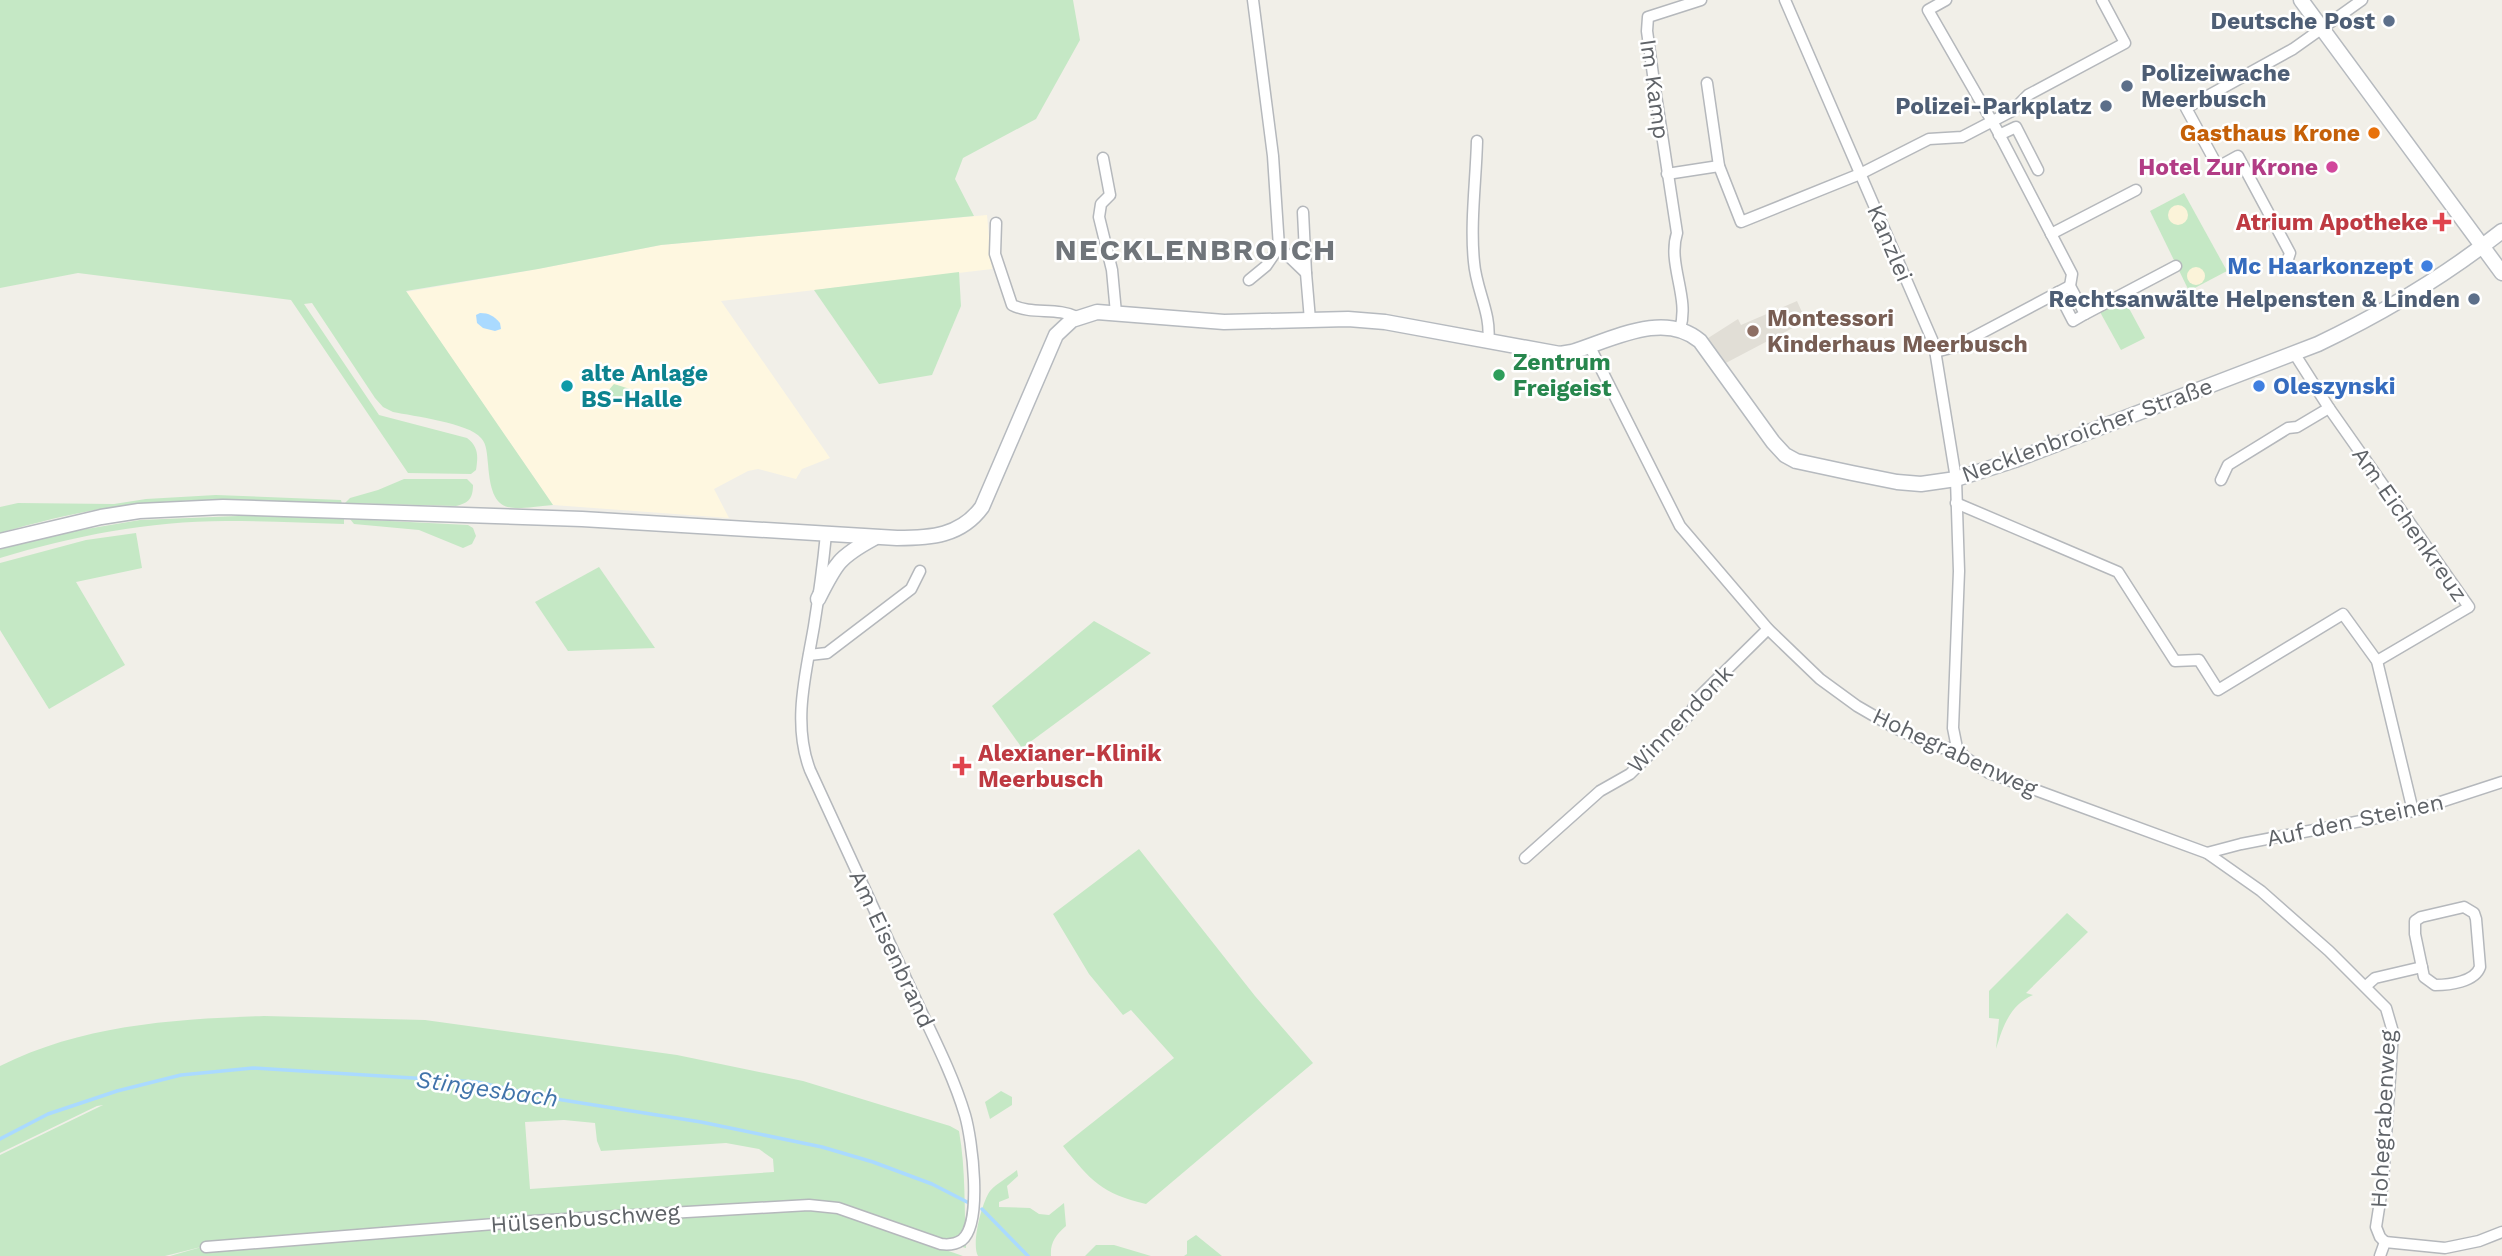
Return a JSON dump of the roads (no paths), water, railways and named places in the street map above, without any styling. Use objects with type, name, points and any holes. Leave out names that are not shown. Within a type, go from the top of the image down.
[{"type":"main road","points":[[2301,0],[2502,273]]},
{"type":"main road","name":"Necklenbroicher Straße","points":[[1680,329],[1700,341],[1773,442],[1790,458],[1897,482],[1921,484],[1955,479],[2015,460],[2343,332],[2407,296],[2502,231]]},
{"type":"main road","points":[[0,541],[63,524],[114,515],[223,507],[582,519],[876,537],[938,536],[962,527],[982,508],[1053,341],[1060,330],[1077,317],[1097,312],[1237,322],[1348,318],[1560,354],[1647,328],[1661,326],[1680,329]]},
{"type":"main road","points":[[818,599],[837,562],[850,550],[876,537]]},
{"type":"street","points":[[1249,280],[1265,266],[1279,247],[1273,156],[1252,0]]},
{"type":"street","name":"Im Kamp","points":[[1680,329],[1684,306],[1674,244],[1677,233],[1647,31],[1648,17],[1701,0]]},
{"type":"street","name":"Kanzlei","points":[[1785,0],[1935,352],[1955,479],[1959,608],[1953,728],[1957,748]]},
{"type":"street","points":[[1945,0],[1926,5],[1992,121],[2072,274],[2070,286],[2085,314]]},
{"type":"street","points":[[1707,83],[1719,166],[1741,222],[1860,174],[1929,139],[1962,137],[2012,111],[2028,95],[2125,43],[2102,0]]},
{"type":"street","points":[[2286,268],[2290,253],[2238,156],[2218,167],[2186,108],[2293,49],[2362,0]]},
{"type":"street","points":[[1999,135],[2016,127],[2038,170]]},
{"type":"street","points":[[1477,141],[1472,240],[1476,281],[1489,320],[1488,342]]},
{"type":"street","points":[[1103,158],[1110,195],[1101,204],[1099,217],[1112,270],[1116,313]]},
{"type":"street","points":[[1667,174],[1719,166]]},
{"type":"street","points":[[2051,234],[2136,190]]},
{"type":"street","points":[[1303,212],[1310,320]]},
{"type":"street","points":[[996,223],[995,254],[1012,305],[1064,312],[1077,317]]},
{"type":"street","points":[[1279,247],[1306,273]]},
{"type":"street","points":[[2058,292],[2073,321],[2176,266]]},
{"type":"street","points":[[1935,352],[1955,347],[2070,286]]},
{"type":"street","name":"Hohegrabenweg","points":[[1590,347],[1680,526],[1768,629],[1820,679],[1857,706],[1895,728],[1926,743],[1942,748],[1957,748],[1966,758],[1989,773],[2207,853],[2261,891],[2329,951],[2386,1008],[2393,1032],[2383,1182],[2376,1227],[2385,1242],[2380,1256]]},
{"type":"street","name":"Am Eichenkreuz","points":[[2294,353],[2329,408],[2469,607],[2377,662]]},
{"type":"street","points":[[2221,480],[2228,465],[2288,428],[2297,427],[2329,408]]},
{"type":"street","points":[[1956,502],[2118,572],[2175,661],[2199,660],[2218,690],[2343,614],[2377,662],[2413,811]]},
{"type":"street","name":"Am Eisenbrand","points":[[826,534],[800,717],[802,741],[806,761],[932,1036],[967,1121],[975,1191],[967,1234],[959,1242]]},
{"type":"street","points":[[809,655],[827,653],[911,589],[920,571]]},
{"type":"street","name":"Winnendonk","points":[[1525,858],[1600,791],[1630,774],[1689,715],[1700,696],[1768,629]]},
{"type":"street","name":"Auf den Steinen","points":[[2207,853],[2413,811],[2502,782]]},
{"type":"street","points":[[2464,907],[2470,909],[2476,919],[2480,967],[2478,973],[2473,978],[2435,985],[2424,977],[2422,967],[2413,926],[2415,921],[2421,917],[2464,907]]},
{"type":"street","points":[[2365,986],[2375,978],[2422,967]]},
{"type":"street","name":"Hülsenbuschweg","points":[[206,1247],[533,1221],[809,1205],[838,1208],[932,1242],[959,1242]]},
{"type":"street","points":[[2385,1242],[2445,1248],[2479,1241],[2502,1232]]},
{"type":"water","points":[[480,313],[493,317],[500,323],[501,329],[495,331],[483,328],[477,323],[476,315]]},
{"type":"waterway","name":"Stingesbach","points":[[0,1139],[48,1114],[117,1091],[181,1075],[253,1068],[477,1082],[550,1098],[701,1122],[822,1147],[932,1184],[971,1204]]},
{"type":"waterway","name":"Stingesbach","points":[[982,1209],[1028,1256]]},
{"type":"place","name":"Deutsche Post","points":[[2389,21]]},
{"type":"place","name":"Polizeiwache Meerbusch","points":[[2127,86]]},
{"type":"place","name":"Polizei-Parkplatz","points":[[2106,106]]},
{"type":"place","name":"Gasthaus Krone","points":[[2374,133]]},
{"type":"place","name":"Hotel Zur Krone","points":[[2332,167]]},
{"type":"place","name":"Atrium Apotheke","points":[[2442,222]]},
{"type":"place","name":"Mc Haarkonzept","points":[[2427,266]]},
{"type":"place","name":"Rechtsanwälte Helpensten & Linden","points":[[2474,299]]},
{"type":"place","name":"Montessori Kinderhaus Meerbusch","points":[[1753,331]]},
{"type":"place","name":"Zentrum Freigeist","points":[[1499,375]]},
{"type":"place","name":"alte Anlage BS-Halle","points":[[567,386]]},
{"type":"place","name":"Oleszynski","points":[[2259,386]]},
{"type":"place","name":"Alexianer-Klinik Meerbusch","points":[[962,766]]},
{"type":"district","name":"NECKLENBROICH","points":[[1196,250]]}]
